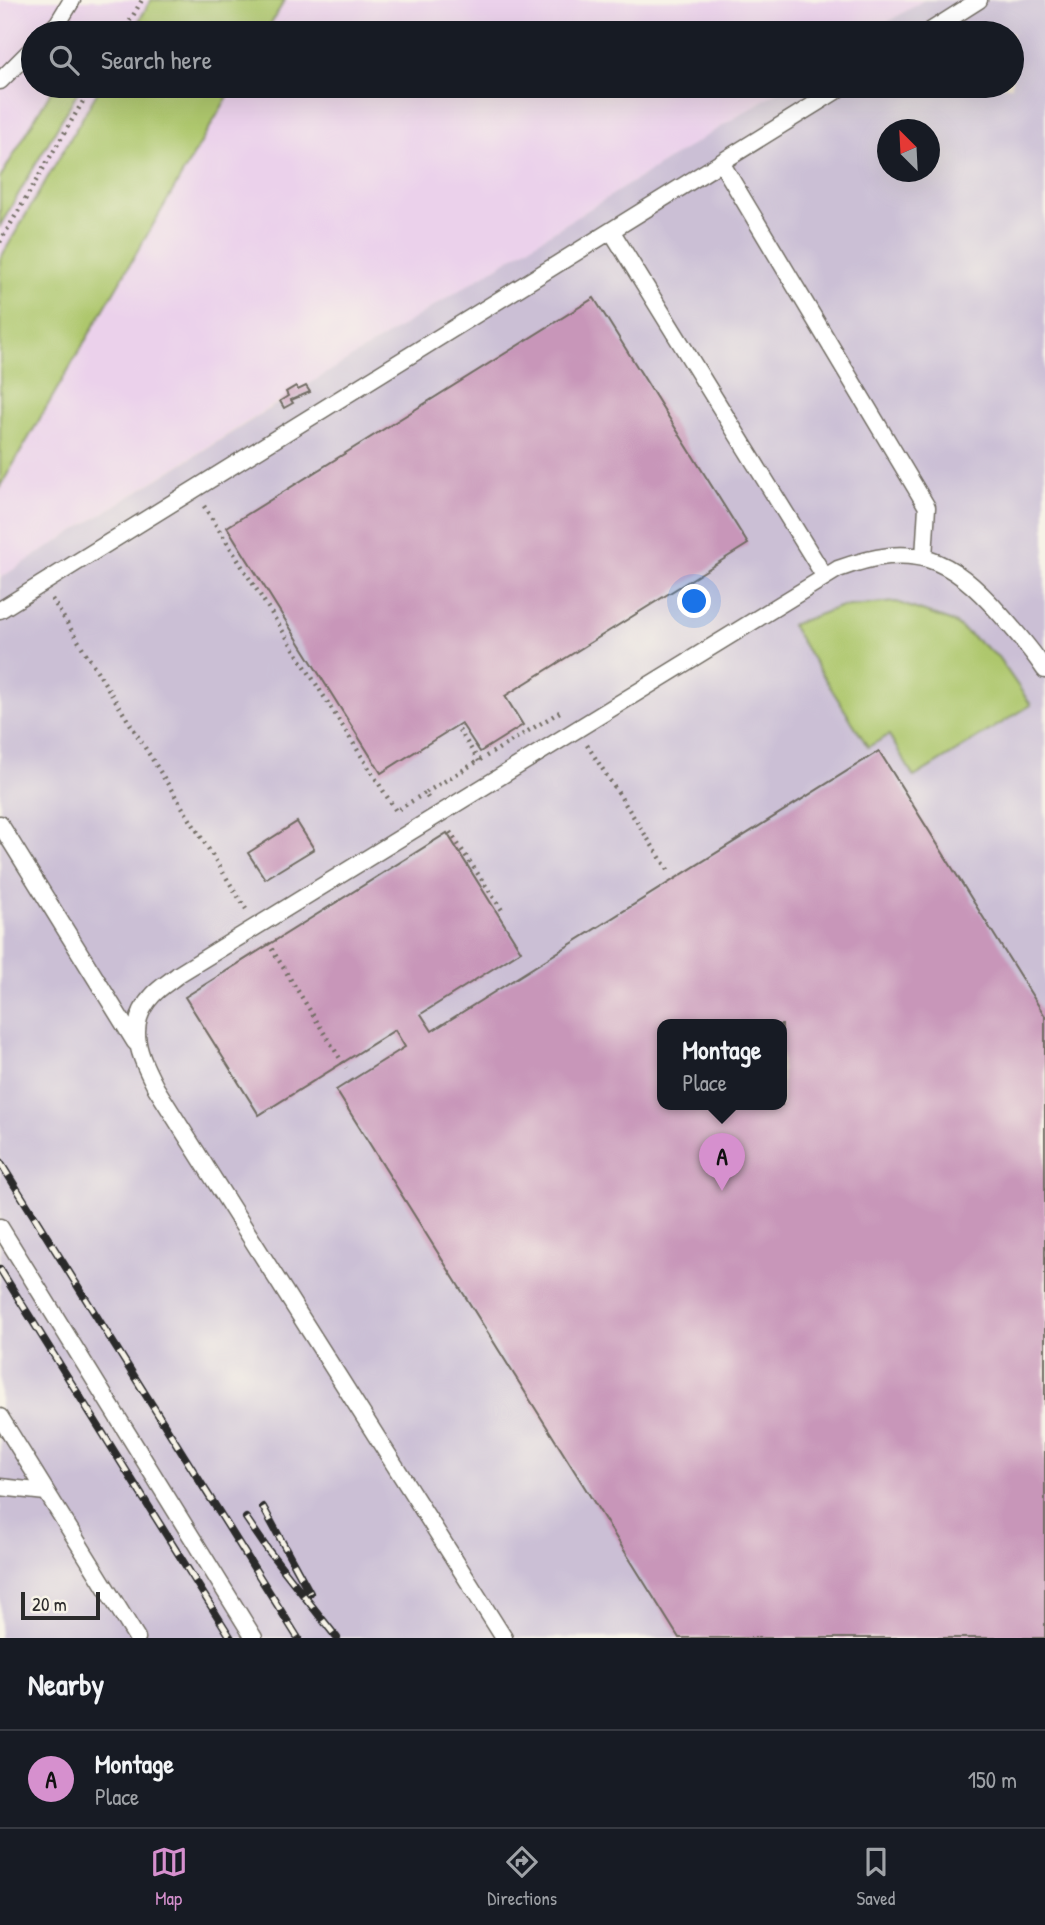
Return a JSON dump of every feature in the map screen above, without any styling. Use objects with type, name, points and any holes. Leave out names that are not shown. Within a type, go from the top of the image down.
[{"type":"lane","points":[[59,21],[72,0]]},
{"type":"lane","points":[[946,21],[979,0]]},
{"type":"lane","points":[[0,80],[21,60]]},
{"type":"lane","points":[[0,610],[825,98]]},
{"type":"lane","points":[[722,164],[927,507],[924,557]]},
{"type":"lane","points":[[612,232],[825,577]]},
{"type":"lane","points":[[137,1044],[138,1022],[152,995],[179,974],[838,569],[858,562],[895,556],[924,557],[948,566],[979,591],[1028,645],[1045,670]]},
{"type":"lane","points":[[0,824],[137,1044],[156,1088],[504,1638]]},
{"type":"lane","points":[[0,1227],[254,1638]]},
{"type":"lane","points":[[0,1418],[137,1638]]},
{"type":"lane","points":[[0,1487],[46,1492]]},
{"type":"path","points":[[130,21],[142,0]]},
{"type":"path","points":[[0,243],[85,98]]},
{"type":"path","points":[[194,490],[396,811],[564,710],[670,873]]},
{"type":"path","points":[[42,583],[346,1068]]},
{"type":"path","points":[[459,730],[479,761]]},
{"type":"path","points":[[425,793],[504,913]]},
{"type":"shaded area","points":[[0,0],[924,0],[890,21],[21,21],[21,98],[767,98],[306,386],[298,390],[296,386],[286,392],[288,396],[0,578]]},
{"type":"shaded area","points":[[924,0],[1045,0],[1045,1638],[0,1638],[0,578],[288,397],[286,392],[296,386],[298,390],[767,98],[1024,98],[1024,21],[890,21]]},
{"type":"green space","points":[[151,0],[285,0],[272,21],[139,21]]},
{"type":"green space","points":[[47,98],[74,98],[0,226],[0,178]]},
{"type":"green space","points":[[94,98],[227,98],[0,487],[0,259]]},
{"type":"green space","points":[[896,602],[953,622],[998,657],[1031,705],[914,777],[889,735],[868,747],[791,625],[839,607]]},
{"type":"building","points":[[594,298],[748,544],[505,696],[523,725],[480,752],[461,723],[381,773],[227,527]]},
{"type":"building","points":[[296,386],[298,390],[306,386],[310,392],[291,400],[293,403],[284,408],[280,401],[288,396],[286,392]]},
{"type":"building","points":[[879,751],[1045,1016],[1045,1638],[679,1638],[336,1090],[405,1047],[395,1030],[259,1115],[185,997],[447,833],[521,951],[421,1014],[432,1031]]},
{"type":"building","points":[[297,822],[314,849],[265,879],[248,853]]},
{"type":"railway","points":[[0,1162],[298,1638]]},
{"type":"railway","points":[[0,1269],[231,1638]]},
{"type":"railway","points":[[263,1507],[310,1593]]},
{"type":"railway","points":[[246,1518],[337,1638]]},
{"type":"place","name":"Montage","points":[[722,1191]]}]
